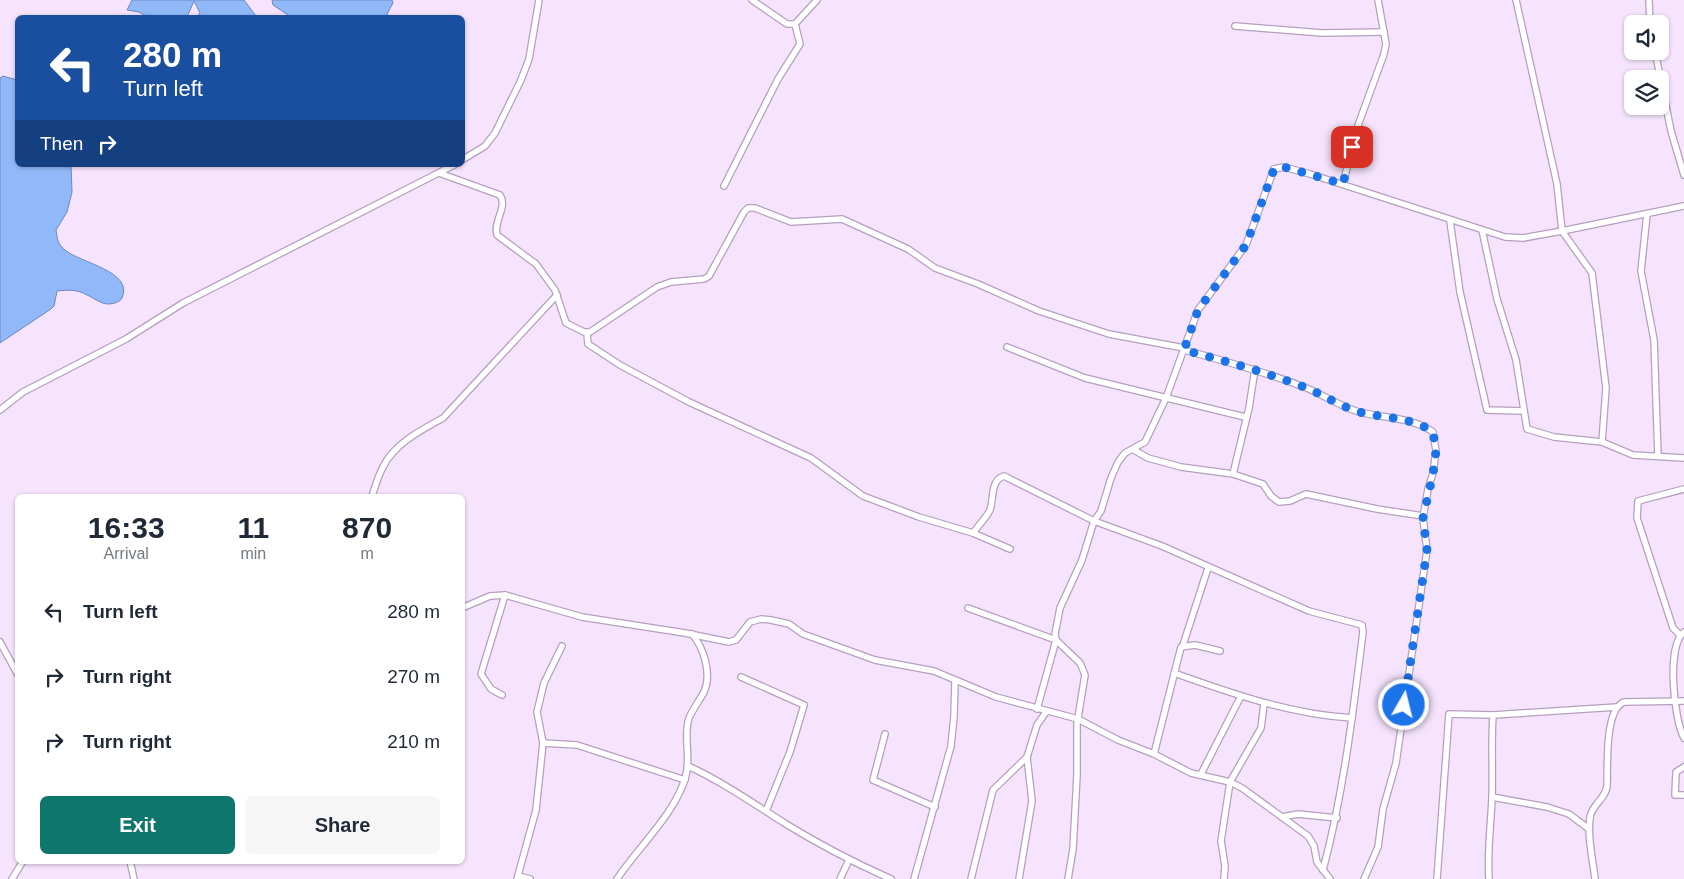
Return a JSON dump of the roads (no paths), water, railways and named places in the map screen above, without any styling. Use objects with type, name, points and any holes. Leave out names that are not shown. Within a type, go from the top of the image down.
[{"type":"street","points":[[465,158],[485,146],[495,133],[520,80],[529,60],[539,0]]},
{"type":"street","points":[[752,0],[788,24],[795,24],[817,0]]},
{"type":"street","points":[[1343,184],[1356,131],[1384,54],[1384,32],[1378,0]]},
{"type":"street","points":[[1516,0],[1557,184],[1562,231],[1592,274],[1606,388],[1602,442]]},
{"type":"street","points":[[1649,0],[1650,15]]},
{"type":"street","points":[[724,186],[778,79],[800,44],[795,24]]},
{"type":"street","points":[[1235,26],[1322,33],[1384,32]]},
{"type":"street","points":[[1657,60],[1671,131],[1684,174]]},
{"type":"street","points":[[0,410],[29,389],[126,339],[183,303],[450,167]]},
{"type":"street","points":[[1037,709],[1056,640],[1055,634],[1060,608],[1082,560],[1094,521],[1101,512],[1118,462],[1125,453],[1134,450],[1145,442],[1166,398],[1198,310],[1246,245],[1274,169],[1284,167],[1343,184],[1450,221],[1505,237],[1523,238],[1684,206]]},
{"type":"street","points":[[439,173],[500,195],[503,205],[495,228],[497,235],[536,264],[557,294],[566,323],[587,333]]},
{"type":"street","points":[[587,333],[657,287],[671,282],[704,279],[709,276],[744,212],[748,208],[755,208],[791,222],[842,219],[908,249],[935,268],[978,284],[1039,311],[1109,334],[1184,349],[1255,369],[1306,388],[1358,412],[1402,419],[1424,426],[1433,432],[1436,451],[1433,474],[1423,516],[1427,550],[1396,763],[1383,809],[1378,847],[1364,879]]},
{"type":"street","points":[[1647,214],[1641,271],[1654,340],[1658,456]]},
{"type":"street","points":[[1450,221],[1460,292],[1486,410],[1524,411]]},
{"type":"street","points":[[1482,230],[1497,299],[1516,360],[1527,429],[1554,437],[1602,442],[1633,455],[1684,458]]},
{"type":"street","points":[[373,494],[383,467],[391,455],[421,429],[443,418],[557,294]]},
{"type":"street","points":[[587,333],[588,344],[620,365],[690,402],[811,458],[864,496],[888,503],[919,517],[973,533],[1010,549]]},
{"type":"street","points":[[1007,347],[1085,378],[1245,417]]},
{"type":"street","points":[[1233,474],[1245,417],[1249,408],[1255,369]]},
{"type":"street","points":[[1134,450],[1148,458],[1181,467],[1233,474],[1263,484],[1271,496],[1279,502],[1290,501],[1306,494],[1423,516]]},
{"type":"street","points":[[973,533],[990,510],[995,485],[1000,477],[1004,476],[1094,521],[1162,546],[1208,568],[1309,611],[1362,625],[1363,632],[1348,755],[1337,818],[1323,870]]},
{"type":"street","points":[[1684,489],[1673,494],[1638,501],[1637,518],[1673,628],[1682,634],[1675,647],[1674,664],[1679,730],[1684,738]]},
{"type":"street","points":[[1154,754],[1180,650],[1208,568]]},
{"type":"street","points":[[465,607],[490,596],[504,595],[582,617],[732,642],[750,622],[761,619],[789,624],[803,634],[875,660],[934,672],[1046,712],[1078,719],[1118,740],[1154,754],[1191,774],[1201,774],[1230,782],[1308,836],[1314,846],[1317,862],[1330,879]]},
{"type":"street","points":[[502,695],[491,690],[480,674],[504,595]]},
{"type":"street","points":[[968,608],[1056,640],[1084,669],[1084,686],[1078,719],[1073,849],[1068,879]]},
{"type":"street","points":[[618,879],[666,814],[685,780],[688,766],[688,725],[706,686],[707,678],[703,655],[692,634]]},
{"type":"street","points":[[0,642],[15,670]]},
{"type":"street","points":[[1183,645],[1220,650]]},
{"type":"street","points":[[530,879],[518,877],[536,810],[543,743],[538,712],[544,683],[562,646]]},
{"type":"street","points":[[1174,673],[1264,704],[1324,716],[1352,718]]},
{"type":"street","points":[[742,677],[804,705],[790,752],[766,811]]},
{"type":"street","points":[[914,879],[951,746],[955,680]]},
{"type":"street","points":[[1201,774],[1241,696]]},
{"type":"street","points":[[1595,879],[1589,829],[1592,810],[1605,794],[1607,786],[1608,752],[1613,716],[1617,707],[1624,702],[1684,701]]},
{"type":"street","points":[[1224,879],[1225,866],[1221,841],[1230,782],[1261,728],[1264,704]]},
{"type":"street","points":[[1437,879],[1447,716],[1456,713],[1493,715],[1617,707]]},
{"type":"street","points":[[1019,879],[1032,802],[1027,757],[1037,725],[1046,712]]},
{"type":"street","points":[[1489,879],[1487,849],[1492,797],[1490,764],[1493,715]]},
{"type":"street","points":[[885,734],[873,780],[935,807]]},
{"type":"street","points":[[543,743],[577,745],[685,780]]},
{"type":"street","points":[[970,879],[993,790],[1027,757]]},
{"type":"street","points":[[688,766],[716,779],[849,860],[891,879]]},
{"type":"street","points":[[1684,767],[1676,772],[1675,795],[1684,795]]},
{"type":"street","points":[[1492,797],[1554,809],[1569,814],[1589,829]]},
{"type":"street","points":[[1282,817],[1298,814],[1337,818]]},
{"type":"street","points":[[840,879],[849,860]]},
{"type":"street","points":[[12,879],[22,864]]},
{"type":"street","points":[[131,864],[134,879]]},
{"type":"water","points":[[132,0],[244,0],[255,15],[198,15],[200,13],[194,1],[188,15],[144,15],[127,10]]},
{"type":"water","points":[[272,0],[392,0],[393,3],[387,15],[288,15],[273,5]]},
{"type":"water","points":[[3,76],[15,79],[15,167],[71,167],[72,192],[67,212],[56,230],[59,244],[72,255],[113,274],[120,281],[124,289],[121,299],[108,304],[80,292],[69,290],[57,291],[54,306],[51,309],[0,343],[0,78]]}]
